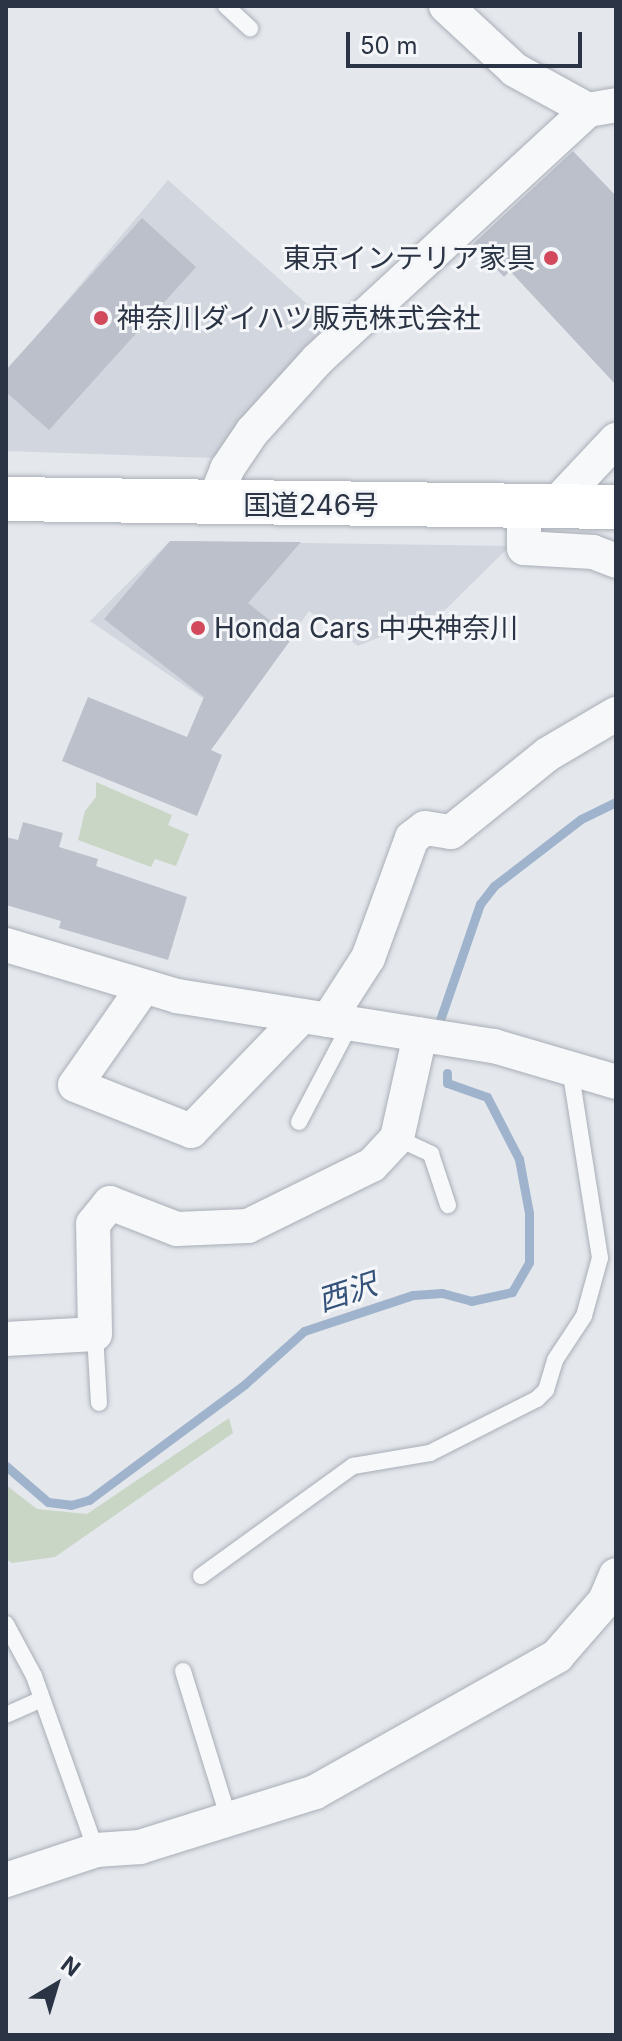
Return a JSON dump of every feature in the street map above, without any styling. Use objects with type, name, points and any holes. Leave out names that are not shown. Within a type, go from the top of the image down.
[{"type":"highway","name":"国道246号","points":[[6,499],[616,507]]},
{"type":"street","points":[[213,504],[227,469],[252,432],[317,360],[602,108],[515,70],[446,6]]},
{"type":"street","points":[[616,440],[539,506],[524,548],[593,552],[616,561]]},
{"type":"street","points":[[143,988],[75,1085],[191,1131],[327,1020],[368,958],[412,838],[425,828],[451,832],[548,754],[616,714]]},
{"type":"street","points":[[9,950],[143,988],[494,1046],[616,1082]]},
{"type":"street","points":[[6,1339],[95,1334],[93,1224],[110,1203],[177,1229],[248,1226],[372,1165],[397,1138],[420,1035]]},
{"type":"street","points":[[6,1880],[96,1850],[140,1847],[315,1792],[557,1656],[612,1601]]},
{"type":"lane","points":[[226,6],[250,28]]},
{"type":"lane","points":[[299,1122],[327,1020]]},
{"type":"lane","points":[[201,1576],[353,1466],[430,1453],[546,1390],[555,1360],[584,1316],[600,1258],[570,1068]]},
{"type":"lane","points":[[397,1138],[431,1154],[448,1205]]},
{"type":"lane","points":[[95,1334],[99,1403]]},
{"type":"lane","points":[[6,1624],[42,1699],[96,1850]]},
{"type":"lane","points":[[183,1671],[229,1820]]},
{"type":"lane","points":[[6,1715],[42,1699]]},
{"type":"shaded area","points":[[168,180],[333,327],[213,458],[6,451],[6,373]]},
{"type":"shaded area","points":[[170,541],[510,546],[444,611],[358,646],[309,611],[233,719],[90,621]]},
{"type":"green space","points":[[96,782],[172,815],[168,825],[189,834],[176,866],[155,859],[151,867],[78,840],[85,811],[96,797]]},
{"type":"green space","points":[[229,1418],[233,1433],[55,1557],[12,1563],[6,1559],[6,1485],[37,1509],[87,1514]]},
{"type":"building","name":"東京インテリア家具","points":[[573,151],[616,196],[616,385],[510,271],[504,277],[473,244]]},
{"type":"building","name":"神奈川ダイハツ販売株式会社","points":[[142,218],[196,267],[49,430],[6,392],[6,370]]},
{"type":"building","name":"Honda Cars 中央神奈川","points":[[170,541],[301,542],[248,603],[292,638],[211,750],[222,755],[197,816],[62,761],[88,697],[187,737],[204,697],[104,619]]},
{"type":"building","points":[[23,822],[63,833],[59,847],[98,859],[96,866],[187,897],[168,960],[59,928],[61,921],[6,905],[6,837],[18,840]]},
{"type":"waterway","name":"西沢","points":[[440,1020],[480,904],[494,886],[581,819],[616,802]]},
{"type":"waterway","name":"西沢","points":[[6,1466],[48,1502],[71,1505],[89,1500],[245,1384],[304,1331],[413,1295],[442,1293],[471,1301],[512,1292],[529,1262],[529,1213],[519,1159],[487,1097],[447,1083],[447,1073]]},
{"type":"place","name":"東京インテリア家具","points":[[551,258]]},
{"type":"place","name":"神奈川ダイハツ販売株式会社","points":[[101,318]]},
{"type":"place","name":"Honda Cars 中央神奈川","points":[[198,628]]}]
